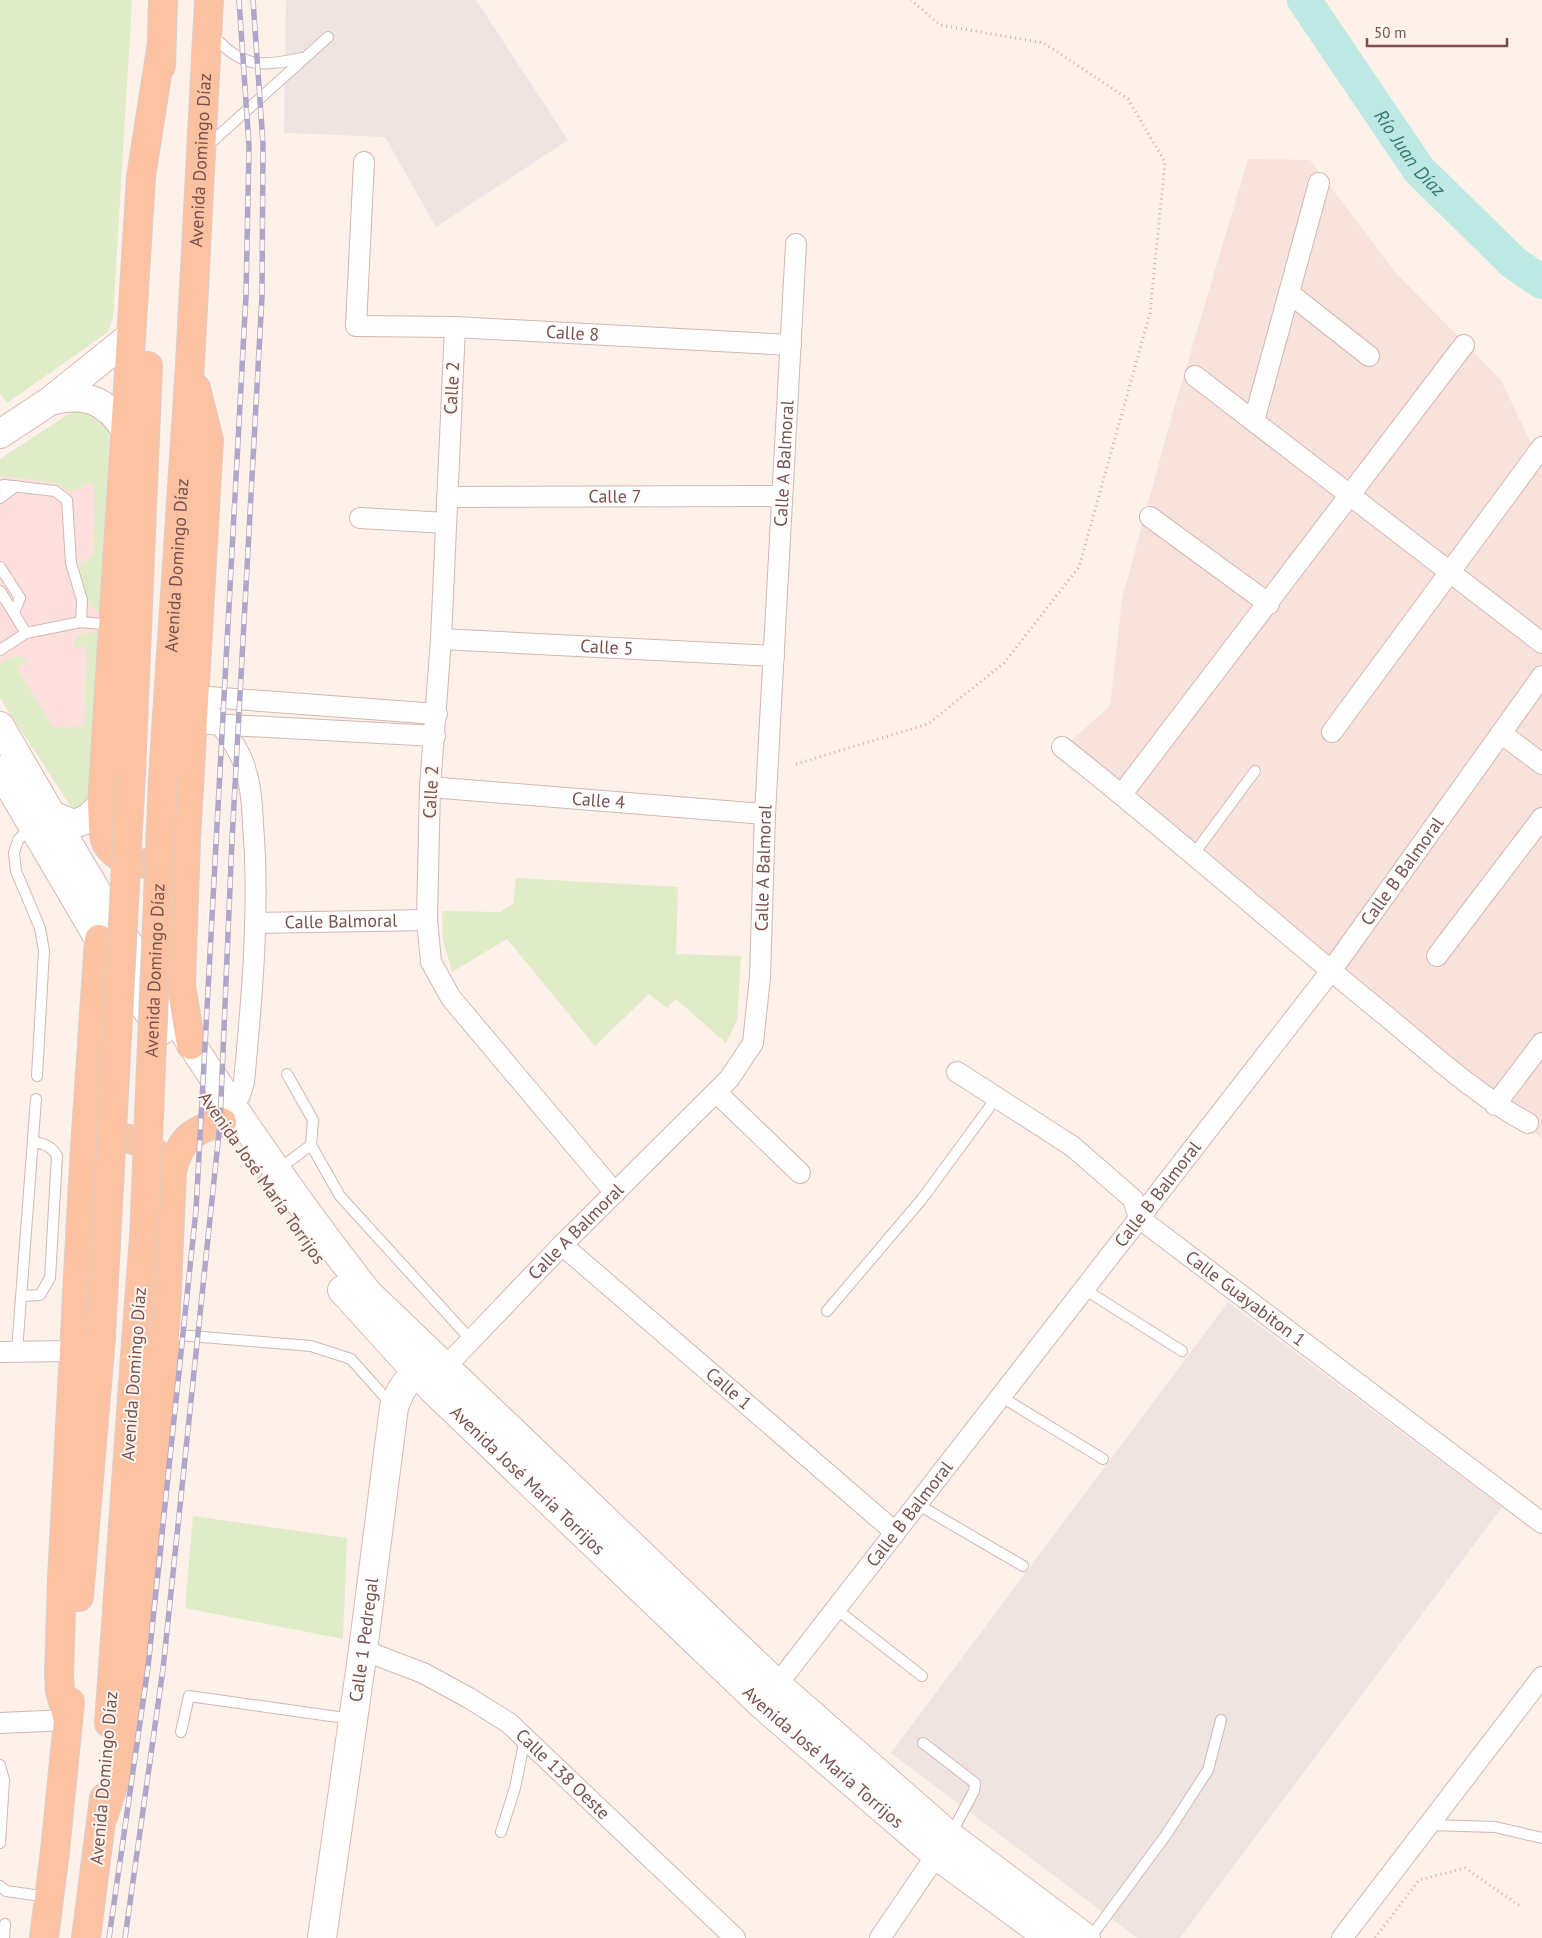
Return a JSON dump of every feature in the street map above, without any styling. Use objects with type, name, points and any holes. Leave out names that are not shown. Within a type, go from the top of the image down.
[{"type":"main road","name":"Avenida Domingo Díaz","points":[[44,1938],[68,1720],[102,1337],[131,773],[164,0]]},
{"type":"main road","name":"Avenida Domingo Díaz","points":[[86,1938],[103,1818],[144,1227],[163,777],[190,365],[209,0]]},
{"type":"main road","points":[[162,49],[141,177],[102,805],[105,840],[117,856],[133,864],[151,864],[170,856],[186,840]]},
{"type":"main road","points":[[0,434],[50,401],[131,336]]},
{"type":"main road","points":[[190,365],[209,440],[186,840],[181,985],[190,1045]]},
{"type":"main road","points":[[50,401],[68,396],[86,397],[103,404],[116,416],[126,431]]},
{"type":"main road","points":[[0,726],[41,821]]},
{"type":"main road","points":[[0,770],[41,821],[74,824],[87,818],[102,805]]},
{"type":"main road","name":"Avenida José María Torrijos","points":[[41,821],[99,939],[270,1177],[301,1238],[356,1306],[429,1369],[770,1695],[1049,1938]]},
{"type":"main road","name":"Avenida José María Torrijos","points":[[41,821],[190,1045],[227,1115]]},
{"type":"main road","points":[[68,1720],[60,1692],[58,1675],[84,1163],[99,939]]},
{"type":"main road","points":[[103,1818],[122,1759],[148,1556],[165,1334],[172,1171],[177,1153],[187,1137],[227,1115]]},
{"type":"main road","points":[[84,1163],[96,1149],[116,1139],[137,1140],[153,1148],[172,1171]]},
{"type":"main road","name":"Calle 1 Pedregal","points":[[322,1938],[363,1650],[394,1407],[406,1381],[429,1369]]},
{"type":"main road","name":"Avenida José María Torrijos","points":[[943,1846],[1086,1938]]},
{"type":"street","name":"Calle 8","points":[[364,162],[356,326],[455,327],[791,345]]},
{"type":"street","points":[[1254,421],[1319,183]]},
{"type":"street","name":"Calle A Balmoral","points":[[429,1369],[453,1359],[562,1245],[729,1080],[753,1043],[760,977],[765,814],[796,244]]},
{"type":"street","points":[[1289,293],[1369,356]]},
{"type":"street","name":"Calle 2","points":[[455,327],[441,639],[430,787],[427,920],[431,962],[451,998],[615,1193]]},
{"type":"street","points":[[1122,794],[1464,344]]},
{"type":"street","points":[[1195,376],[1542,642]]},
{"type":"street","points":[[1332,732],[1542,446]]},
{"type":"street","name":"Calle 7","points":[[447,497],[782,496]]},
{"type":"street","points":[[1150,517],[1268,604]]},
{"type":"street","points":[[360,518],[446,523]]},
{"type":"street","name":"Calle 5","points":[[441,639],[774,656]]},
{"type":"street","name":"Calle B Balmoral","points":[[770,1695],[1330,972],[1542,676]]},
{"type":"street","points":[[195,696],[436,714]]},
{"type":"street","points":[[195,696],[221,725],[240,754],[251,791],[255,844],[255,923],[244,1082],[240,1095],[227,1115]]},
{"type":"street","points":[[193,723],[435,736]]},
{"type":"street","points":[[1501,733],[1542,764]]},
{"type":"street","points":[[1062,746],[1122,794],[1330,972],[1495,1105],[1528,1123]]},
{"type":"street","name":"Calle 4","points":[[430,787],[765,814]]},
{"type":"street","points":[[1437,956],[1542,818]]},
{"type":"street","name":"Calle Balmoral","points":[[255,923],[427,920]]},
{"type":"street","points":[[1495,1105],[1542,1043]]},
{"type":"street","name":"Calle Guayabiton 1","points":[[958,1072],[1072,1146],[1109,1176],[1133,1199],[1139,1218],[1542,1523]]},
{"type":"street","points":[[716,1092],[800,1173]]},
{"type":"street","name":"Calle 1","points":[[562,1245],[895,1532]]},
{"type":"street","points":[[9,1352],[74,1351]]},
{"type":"street","name":"Calle 138 Oeste","points":[[363,1650],[423,1673],[470,1698],[509,1723],[735,1938]]},
{"type":"street","points":[[1342,1938],[1542,1677]]},
{"type":"street","points":[[0,1723],[68,1720]]},
{"type":"street","points":[[880,1938],[943,1846]]},
{"type":"lane","points":[[208,30],[231,54],[253,64],[273,64],[303,58]]},
{"type":"lane","points":[[202,150],[328,37]]},
{"type":"lane","points":[[0,486],[55,491],[68,500],[71,563],[82,600],[81,622]]},
{"type":"lane","points":[[0,498],[16,486]]},
{"type":"lane","points":[[0,567],[20,598],[14,613]]},
{"type":"lane","points":[[0,590],[26,633]]},
{"type":"lane","points":[[0,650],[26,633],[81,622],[114,625]]},
{"type":"lane","points":[[1193,855],[1255,771]]},
{"type":"lane","points":[[37,1076],[44,951],[40,928],[16,871],[14,854],[18,840],[41,821]]},
{"type":"lane","points":[[288,1074],[313,1120],[311,1145],[340,1196],[471,1340]]},
{"type":"lane","points":[[827,1311],[922,1199],[997,1097]]},
{"type":"lane","points":[[9,1352],[22,1296],[36,1099]]},
{"type":"lane","points":[[22,1296],[40,1294],[50,1278],[57,1156],[54,1150],[46,1144],[34,1142]]},
{"type":"lane","points":[[270,1177],[311,1145]]},
{"type":"lane","points":[[1084,1290],[1182,1351]]},
{"type":"lane","points":[[165,1334],[311,1346],[351,1359],[394,1407]]},
{"type":"lane","points":[[1000,1396],[1103,1459]]},
{"type":"lane","points":[[917,1504],[1024,1566]]},
{"type":"lane","points":[[836,1609],[922,1676]]},
{"type":"lane","points":[[181,1732],[189,1696],[352,1719]]},
{"type":"lane","points":[[1090,1938],[1166,1835],[1208,1770],[1220,1720]]},
{"type":"lane","points":[[500,1832],[515,1788],[525,1738]]},
{"type":"lane","points":[[923,1743],[975,1783],[974,1791],[943,1846]]},
{"type":"lane","points":[[0,1765],[4,1780],[0,1842]]},
{"type":"lane","points":[[1430,1825],[1495,1827],[1542,1838]]},
{"type":"lane","points":[[0,1886],[6,1891],[49,1897]]},
{"type":"lane","points":[[4,1938],[5,1924]]},
{"type":"path","points":[[796,764],[928,724],[1004,663],[1079,567],[1150,313],[1165,162],[1128,99],[1044,43],[940,25],[911,0]]},
{"type":"path","points":[[1375,1938],[1419,1880],[1464,1868],[1520,1906]]},
{"type":"shaded area","points":[[286,0],[476,0],[568,140],[436,227],[385,137],[284,133]]},
{"type":"shaded area","points":[[1248,159],[1310,160],[1396,273],[1501,380],[1542,466],[1542,1138],[1065,746],[1110,706],[1122,599],[1170,422]]},
{"type":"shaded area","points":[[109,439],[89,794],[75,808],[70,805],[0,698],[0,459]]},
{"type":"shaded area","points":[[1228,1302],[1502,1507],[1180,1938],[1137,1938],[891,1753]]},
{"type":"green space","points":[[0,0],[132,0],[113,318],[108,332],[7,403],[0,394]]},
{"type":"green space","points":[[92,408],[109,429],[100,612],[95,610],[88,599],[79,564],[93,556],[95,488],[91,483],[71,492],[52,482],[0,476],[0,459],[73,411]]},
{"type":"green space","points":[[90,632],[98,633],[89,794],[83,806],[75,808],[70,805],[0,698],[0,664],[18,656],[25,658],[29,661],[17,668],[54,728],[84,726],[87,647],[73,647],[74,640],[80,635]]},
{"type":"green space","points":[[516,878],[678,887],[676,954],[741,956],[737,1020],[726,1043],[676,999],[667,1008],[649,994],[595,1046],[507,939],[452,972],[443,940],[442,911],[500,912],[513,904]]},
{"type":"green space","points":[[193,1516],[347,1538],[343,1639],[185,1608]]},
{"type":"waterway","name":"Río Juan Díaz","points":[[1304,0],[1419,170],[1514,263],[1542,282]]},
{"type":"railway","points":[[109,1938],[148,1667],[196,1210],[246,295],[249,146],[239,0]]},
{"type":"railway","points":[[125,1938],[163,1669],[220,1123],[232,840],[262,296],[263,144],[253,0]]}]
